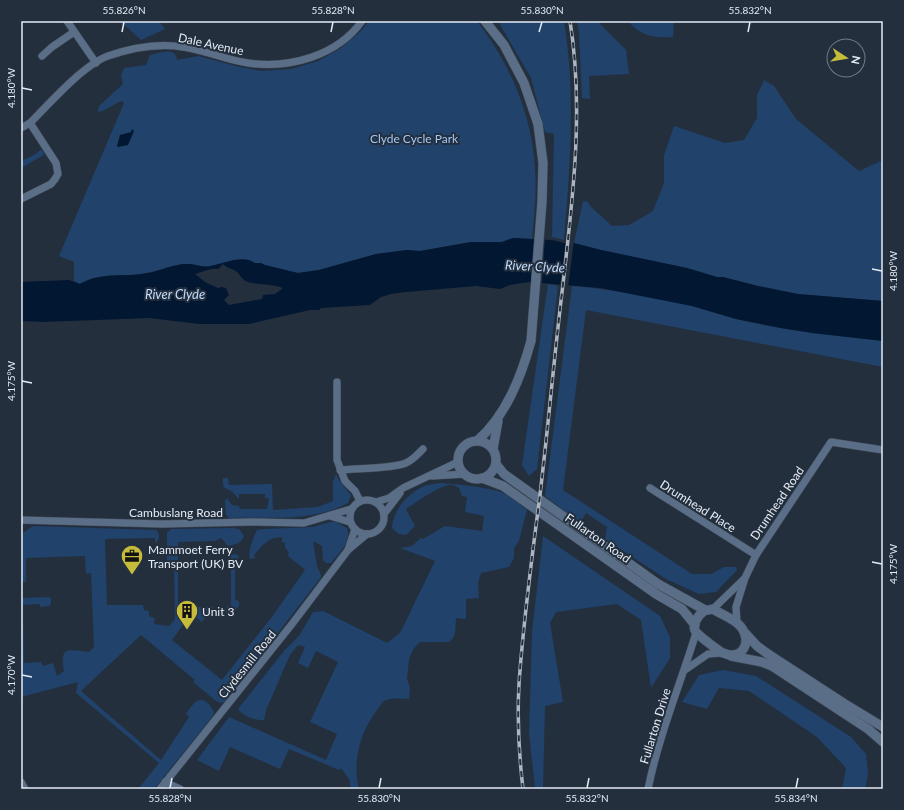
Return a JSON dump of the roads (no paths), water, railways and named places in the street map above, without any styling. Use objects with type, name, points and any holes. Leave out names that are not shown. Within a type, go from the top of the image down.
[{"type":"street","points":[[67,21],[96,63]]},
{"type":"street","name":"Dale Avenue","points":[[21,128],[30,122],[81,73],[107,56],[131,49],[161,46],[194,49],[247,63],[271,65],[286,63],[310,58],[325,51],[350,34],[362,21]]},
{"type":"street","points":[[477,441],[488,432],[499,416],[514,388],[531,341],[542,202],[543,163],[538,124],[524,83],[504,45],[485,21]]},
{"type":"street","points":[[42,56],[52,46],[74,32]]},
{"type":"street","points":[[21,199],[51,184],[58,174],[58,169],[52,156],[30,122]]},
{"type":"street","points":[[337,382],[338,460],[340,470],[345,481],[356,491],[360,501]]},
{"type":"street","points":[[493,449],[484,442],[477,441],[469,443],[465,446],[461,450],[458,462],[465,474],[470,478],[482,478],[491,473],[496,464],[493,449],[499,416]]},
{"type":"street","name":"Drumhead Road","points":[[745,578],[756,555],[831,442],[883,450]]},
{"type":"street","points":[[340,470],[394,466],[406,463],[424,449]]},
{"type":"street","points":[[376,502],[389,498],[403,488],[458,462]]},
{"type":"street","name":"Fullarton Road","points":[[496,464],[504,474],[658,584],[737,623]]},
{"type":"street","points":[[428,476],[465,474]]},
{"type":"street","name":"Fullarton Road","points":[[482,478],[503,486],[656,594],[682,609],[696,629],[722,653],[731,656]]},
{"type":"street","points":[[384,514],[403,488]]},
{"type":"street","name":"Drumhead Place","points":[[650,488],[756,555]]},
{"type":"street","points":[[371,500],[376,502],[383,509],[384,519],[380,529],[376,532],[362,534],[355,529],[350,522],[349,518],[351,509],[360,501],[371,500]]},
{"type":"street","name":"Cambuslang Road","points":[[21,520],[162,524],[251,522],[304,523],[351,509]]},
{"type":"street","points":[[330,516],[350,522]]},
{"type":"street","name":"Clydesmill Road","points":[[348,550],[355,529]]},
{"type":"street","name":"Clydesmill Road","points":[[160,789],[288,630],[348,550],[367,534]]},
{"type":"street","points":[[696,629],[698,616],[709,610],[745,578]]},
{"type":"street","points":[[745,578],[736,607],[737,623],[757,646],[845,704],[883,727]]},
{"type":"street","name":"Fullarton Drive","points":[[648,789],[658,745],[685,671],[696,629]]},
{"type":"street","points":[[731,656],[738,654],[744,648],[747,642],[746,634]]},
{"type":"street","points":[[685,671],[708,654],[722,653]]},
{"type":"street","points":[[731,656],[762,662],[772,666],[868,729],[883,742]]},
{"type":"street","points":[[21,782],[24,789]]},
{"type":"street","points":[[165,782],[180,789]]},
{"type":"water","points":[[132,129],[134,131],[128,145],[118,147],[120,135],[131,132]]},
{"type":"water","name":"River Clyde","points":[[513,238],[574,243],[687,268],[717,277],[723,277],[798,294],[883,301],[883,341],[781,328],[736,319],[692,306],[600,288],[529,282],[510,285],[500,289],[476,286],[391,294],[381,297],[370,305],[321,308],[319,310],[310,310],[249,324],[199,324],[149,318],[43,322],[21,321],[21,282],[69,280],[80,284],[88,280],[105,276],[147,273],[183,264],[202,266],[215,265],[239,259],[250,260],[255,263],[261,263],[298,273],[319,270],[376,254],[407,250],[420,251],[471,242],[502,242]],"holes":[[[223,264],[236,271],[244,280],[248,282],[283,288],[275,294],[263,295],[262,299],[229,305],[224,300],[229,295],[226,288],[218,288],[205,282],[195,274],[218,269]]]},
{"type":"railway","points":[[523,789],[519,750],[518,697],[528,594],[567,251],[576,152],[576,87],[570,21]]},
{"type":"place","name":"Mammoet Ferry Transport (UK) BV","points":[[132,576]]},
{"type":"place","name":"Unit 3","points":[[187,630]]},
{"type":"park label","name":"Clyde Cycle Park","points":[[414,138]]}]
